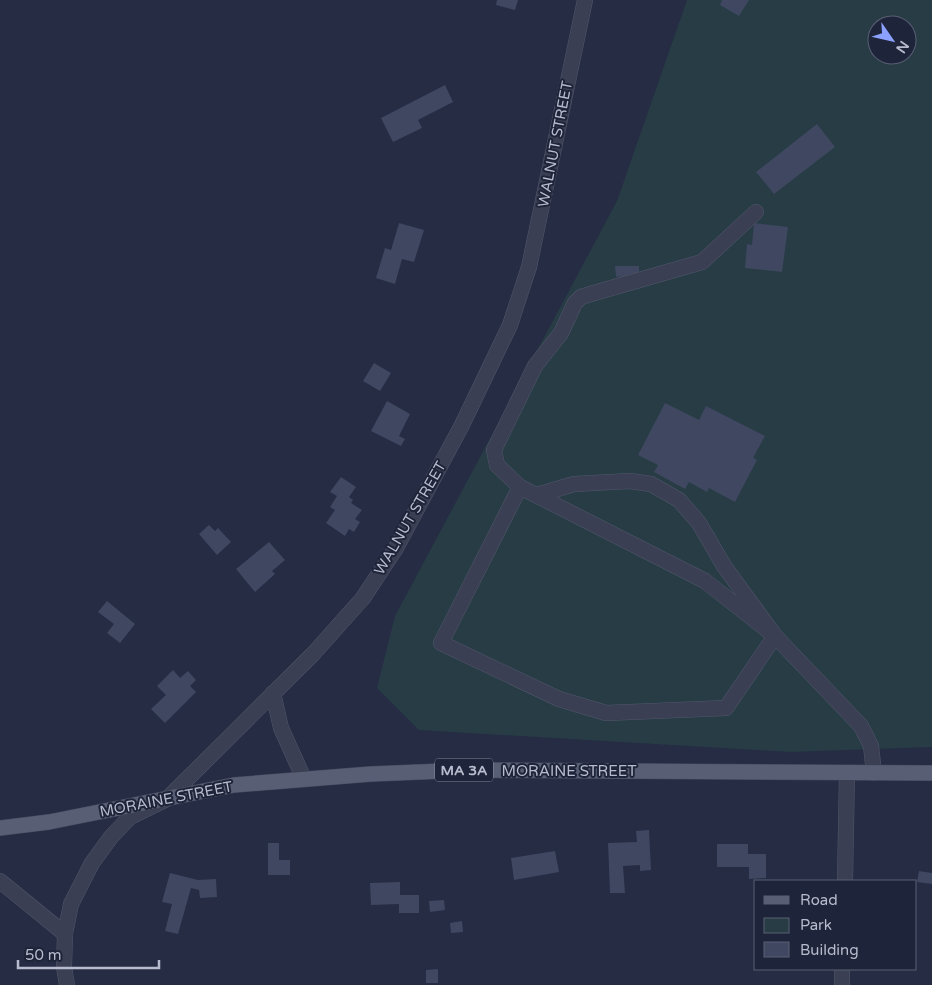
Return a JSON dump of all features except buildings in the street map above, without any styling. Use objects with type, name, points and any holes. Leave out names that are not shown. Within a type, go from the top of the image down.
[{"type":"main road","name":"MORAINE STREET","points":[[0,828],[50,822],[234,786],[304,779],[468,770],[932,774]]},
{"type":"street","name":"WALNUT STREET","points":[[67,985],[64,960],[65,934],[70,904],[92,863],[111,837],[130,817],[167,799],[313,654],[378,576],[396,548],[462,425],[502,343],[529,267],[585,0]]},
{"type":"street","points":[[756,212],[702,262],[581,297],[575,303],[561,333],[535,366],[494,450],[497,465],[520,487],[706,581],[775,636]]},
{"type":"street","points":[[537,495],[574,484],[630,482],[650,484],[664,490],[679,500],[699,523],[724,566],[775,636],[861,726],[871,746],[874,773]]},
{"type":"street","points":[[520,487],[441,643],[559,699],[606,713],[726,708],[775,636]]},
{"type":"street","points":[[273,692],[281,728],[304,779]]},
{"type":"street","points":[[845,880],[847,773]]},
{"type":"street","points":[[0,881],[65,934]]},
{"type":"street","points":[[842,970],[842,985]]},
{"type":"green space","points":[[687,0],[932,0],[932,747],[791,752],[419,730],[377,688],[395,616],[617,201]]}]
